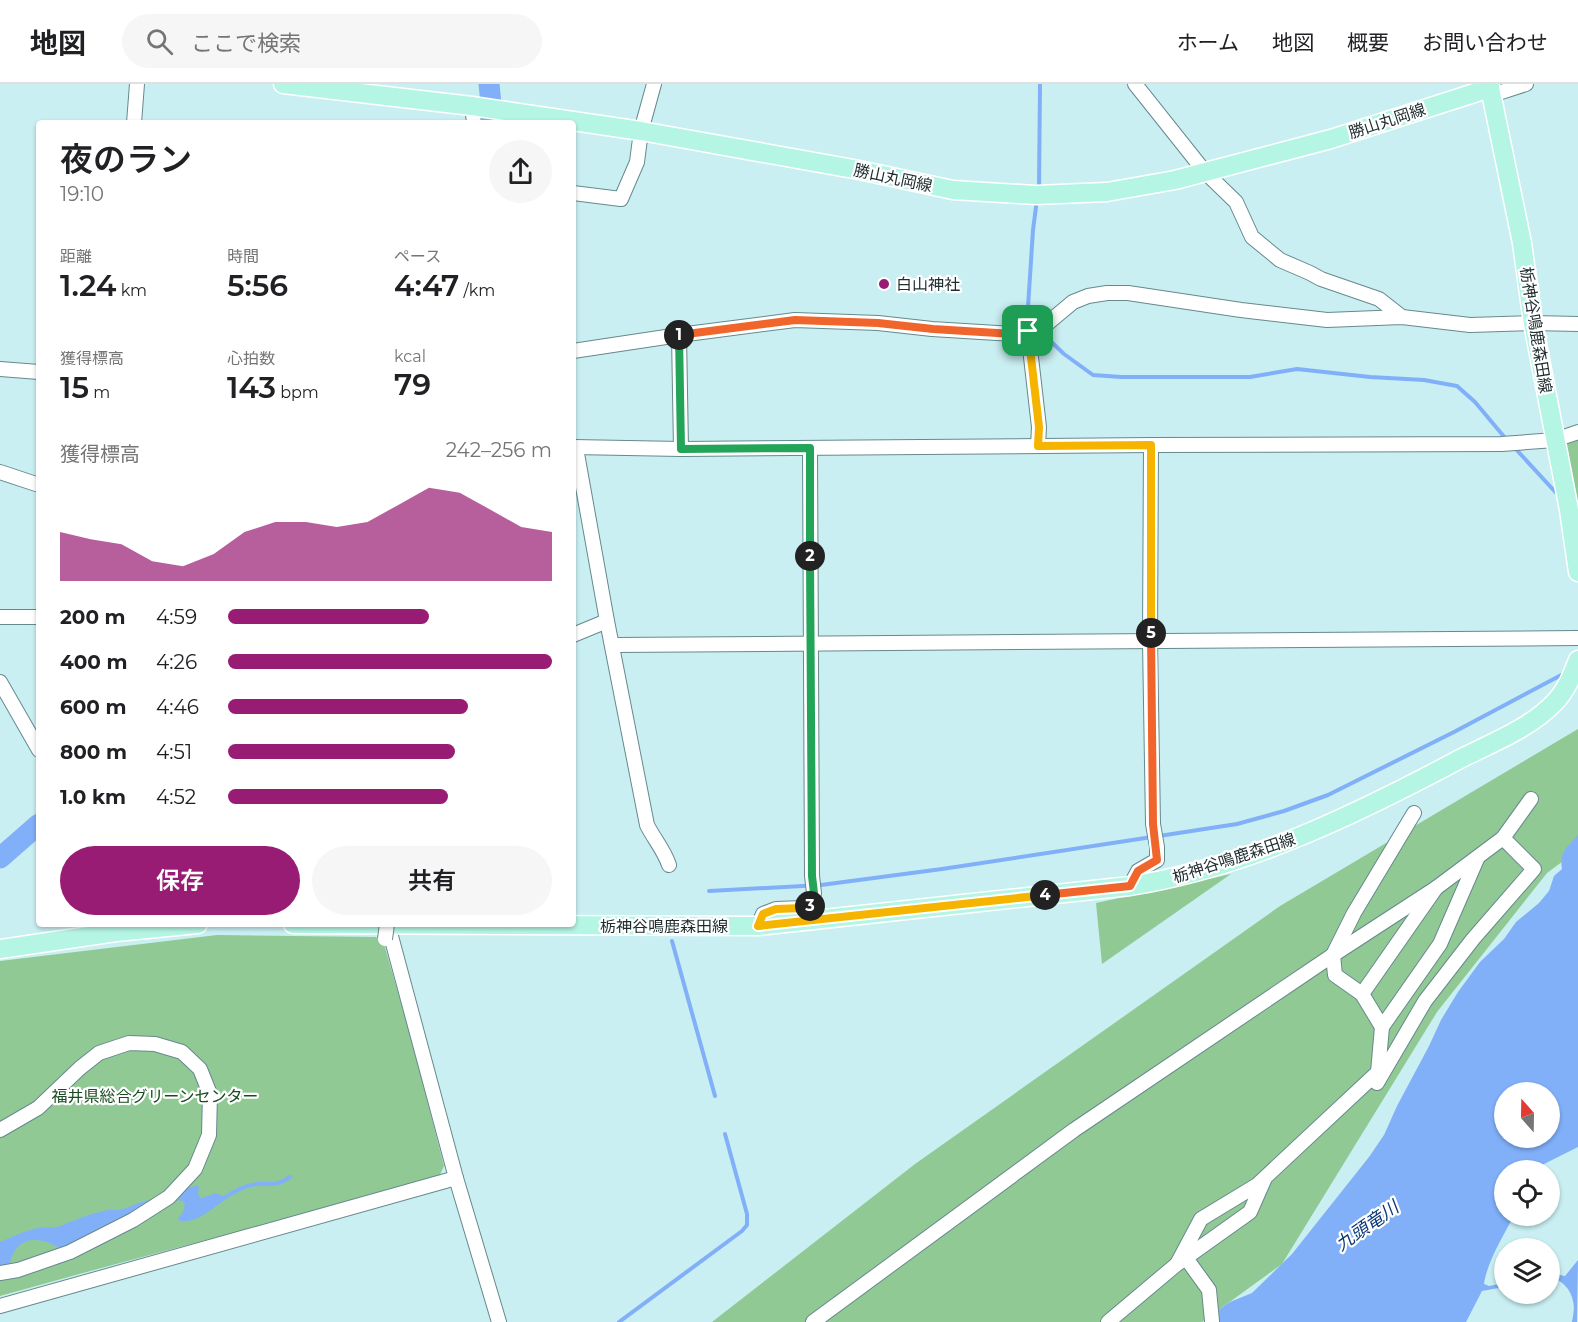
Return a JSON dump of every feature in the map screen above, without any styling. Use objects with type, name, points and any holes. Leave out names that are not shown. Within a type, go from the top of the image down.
[{"type":"main road","name":"勝山丸岡線","points":[[283,84],[473,115],[526,120]]},
{"type":"main road","name":"勝山丸岡線","points":[[576,125],[641,131],[859,170],[953,190],[1036,195],[1107,192],[1175,180],[1331,139],[1491,89]]},
{"type":"main road","name":"栃神谷鳴鹿森田線","points":[[1491,89],[1523,250],[1533,323],[1555,440],[1574,509],[1578,572]]},
{"type":"main road","name":"栃神谷鳴鹿森田線","points":[[349,927],[387,929],[758,926],[1130,886],[1190,874],[1295,839],[1346,818],[1517,729],[1553,704],[1566,688],[1578,660]]},
{"type":"main road","points":[[0,949],[115,928],[136,927]]},
{"type":"street","points":[[134,120],[137,84]]},
{"type":"street","points":[[576,193],[621,199],[637,162],[641,131],[654,84]]},
{"type":"street","points":[[1135,84],[1205,172],[1236,202],[1252,237],[1280,260],[1321,279],[1379,299],[1402,317]]},
{"type":"street","points":[[1491,89],[1526,84]]},
{"type":"street","points":[[576,351],[795,320],[878,323],[1013,334],[1043,327],[1073,302],[1088,296],[1107,293],[1128,293],[1327,320],[1402,317],[1470,325],[1578,324]]},
{"type":"street","points":[[1028,331],[1039,427],[1038,446]]},
{"type":"street","points":[[679,335],[681,449]]},
{"type":"street","points":[[0,369],[36,372]]},
{"type":"street","points":[[576,447],[681,449],[1502,444],[1555,440],[1578,432]]},
{"type":"street","points":[[1130,886],[1138,871],[1157,860],[1153,824],[1150,641],[1151,445]]},
{"type":"street","points":[[758,926],[763,914],[776,909],[803,908],[812,905],[814,893],[812,876],[810,448]]},
{"type":"street","points":[[576,458],[647,825],[669,865]]},
{"type":"street","points":[[0,472],[36,484]]},
{"type":"street","points":[[0,618],[36,617]]},
{"type":"street","points":[[576,634],[607,621]]},
{"type":"street","points":[[613,645],[1578,638]]},
{"type":"street","points":[[0,682],[36,745]]},
{"type":"street","points":[[813,1322],[1074,1130],[1436,888],[1503,838],[1531,798]]},
{"type":"street","points":[[1382,1027],[1362,994],[1335,975],[1333,955],[1354,913],[1414,813]]},
{"type":"street","points":[[1478,856],[1440,944],[1382,1027],[1377,1083],[1425,1001],[1473,939],[1534,869],[1503,838]]},
{"type":"street","points":[[1362,994],[1436,888]]},
{"type":"street","points":[[387,929],[456,1178],[499,1322]]},
{"type":"street","points":[[0,1130],[38,1108],[99,1053],[129,1044],[155,1044],[182,1052],[200,1069],[210,1094],[209,1135],[206,1143],[195,1169],[169,1197],[134,1220],[70,1252],[18,1270],[0,1273]]},
{"type":"street","points":[[1181,1261],[1201,1219],[1257,1185],[1378,1072]]},
{"type":"street","points":[[0,1306],[456,1178]]},
{"type":"street","points":[[1108,1322],[1181,1261],[1250,1212],[1265,1178]]},
{"type":"street","points":[[1181,1261],[1209,1290],[1212,1320]]},
{"type":"green space","points":[[1578,432],[1578,507],[1569,510],[1555,440]]},
{"type":"green space","points":[[1578,729],[1578,850],[1547,873],[1437,1012],[1282,1264],[1202,1322],[712,1322],[915,1164],[1280,906]]},
{"type":"green space","points":[[1231,874],[1102,964],[1096,903]]},
{"type":"green space","name":"福井県総合グリーンセンター","points":[[217,935],[376,937],[384,944],[444,1166],[438,1179],[0,1296],[0,961]]},
{"type":"water","name":"九頭竜川","points":[[1578,835],[1578,1147],[1552,1160],[1494,1160],[1494,1226],[1508,1226],[1502,1238],[1494,1238],[1494,1254],[1484,1284],[1494,1285],[1494,1289],[1482,1291],[1466,1322],[1211,1322],[1217,1311],[1230,1302],[1252,1293],[1292,1254],[1369,1157],[1384,1135],[1441,1020],[1458,992],[1480,962],[1504,939],[1516,922],[1539,903],[1549,891],[1554,876],[1562,869],[1562,858],[1567,847]]},
{"type":"water","points":[[198,1185],[198,1195],[201,1198],[216,1193],[223,1196],[225,1200],[198,1218],[180,1221],[178,1218],[185,1204],[183,1201],[174,1200],[185,1189]]},
{"type":"water","points":[[141,1202],[142,1207],[122,1219],[59,1248],[44,1241],[29,1240],[17,1247],[10,1263],[0,1266],[0,1242],[37,1228],[57,1227],[88,1215],[108,1210],[121,1210]]},
{"type":"water","points":[[1578,1260],[1577,1322],[1572,1322],[1574,1306],[1572,1297],[1560,1282],[1560,1275],[1565,1276]]},
{"type":"waterway","points":[[489,84],[493,120]]},
{"type":"waterway","points":[[1039,189],[1040,84]]},
{"type":"waterway","points":[[1034,325],[1029,316],[1028,307],[1037,199]]},
{"type":"waterway","points":[[1041,332],[1064,354],[1093,375],[1250,377],[1297,369],[1424,380],[1457,386],[1475,402],[1506,439]]},
{"type":"waterway","points":[[1513,446],[1559,496]]},
{"type":"waterway","points":[[1159,836],[1237,824],[1284,811],[1328,795],[1567,672]]},
{"type":"waterway","points":[[0,858],[36,827]]},
{"type":"waterway","points":[[709,891],[821,885],[1152,837]]},
{"type":"waterway","points":[[672,941],[715,1096]]},
{"type":"waterway","points":[[619,1322],[747,1225],[747,1214],[725,1134]]},
{"type":"waterway","points":[[224,1198],[247,1186],[275,1184],[290,1177]]},
{"type":"waterway","points":[[141,1205],[152,1201]]},
{"type":"place","name":"白山神社","points":[[884,284]]},
{"type":"route","points":[[795,320],[878,323],[1013,334],[1028,331],[1039,427],[1038,446],[1151,445],[1150,641],[1153,824],[1157,860],[1138,871],[1130,886],[758,926],[763,914],[776,909],[803,908],[812,905],[814,893],[812,876],[810,448],[681,449],[679,335],[795,320]]}]
